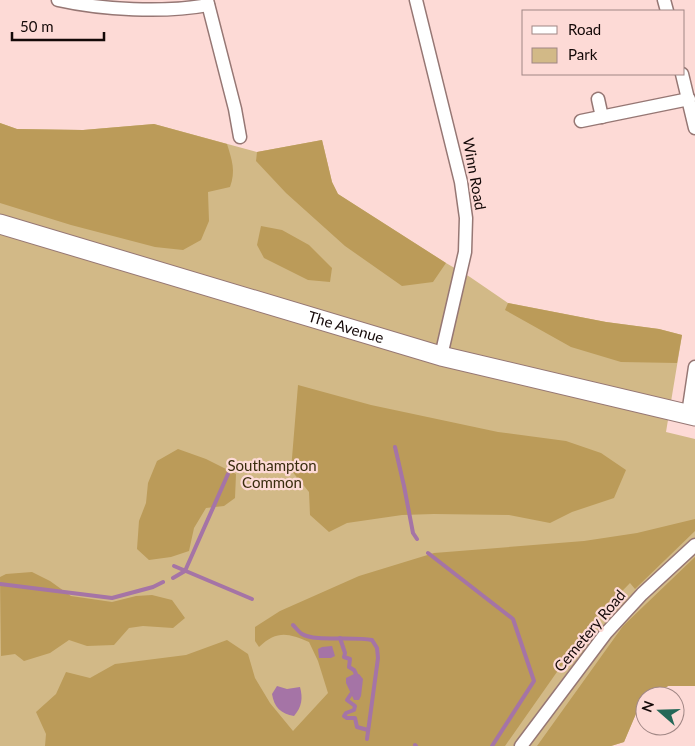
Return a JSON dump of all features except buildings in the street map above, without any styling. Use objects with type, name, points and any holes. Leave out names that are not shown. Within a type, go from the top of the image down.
[{"type":"main road","name":"The Avenue","points":[[0,224],[441,356],[692,415]]},
{"type":"street","points":[[58,0],[139,9],[194,8],[208,3],[235,109],[240,137]]},
{"type":"street","name":"Winn Road","points":[[416,0],[461,182],[466,218],[465,252],[441,356]]},
{"type":"street","points":[[682,75],[695,128]]},
{"type":"street","points":[[598,99],[602,116]]},
{"type":"street","points":[[581,121],[689,99]]},
{"type":"street","points":[[692,415],[695,367]]},
{"type":"street","name":"Cemetery Road","points":[[521,746],[606,633],[642,594],[695,545]]},
{"type":"green space","name":"Southampton Common","points":[[0,123],[17,129],[83,130],[154,124],[257,152],[322,140],[332,182],[338,194],[508,303],[606,322],[659,329],[682,335],[666,432],[695,439],[695,686],[635,686],[635,716],[624,742],[611,746],[0,746]]},
{"type":"shaded area","points":[[0,123],[17,129],[83,130],[154,124],[227,144],[233,166],[232,181],[230,187],[208,192],[209,221],[201,240],[183,250],[155,247],[71,225],[0,203]]},
{"type":"shaded area","points":[[322,140],[332,182],[338,194],[446,263],[433,282],[402,286],[345,246],[286,193],[256,161],[257,152]]},
{"type":"shaded area","points":[[261,226],[282,230],[309,245],[332,268],[330,282],[308,280],[264,258],[257,245]]},
{"type":"shaded area","points":[[508,303],[606,322],[659,329],[682,335],[677,363],[621,362],[571,347],[505,310]]},
{"type":"shaded area","points":[[298,385],[371,405],[498,432],[566,441],[601,453],[626,470],[614,498],[572,512],[550,523],[509,515],[402,515],[347,523],[329,532],[310,515],[309,492],[291,470]]},
{"type":"shaded area","points":[[178,449],[206,459],[236,474],[235,498],[224,506],[206,508],[194,528],[189,551],[171,557],[149,560],[137,549],[139,521],[146,503],[148,483],[157,461]]},
{"type":"shaded area","points":[[695,519],[695,531],[635,589],[630,583],[592,622],[505,746],[45,746],[46,734],[36,712],[56,694],[66,672],[90,678],[115,664],[186,655],[227,640],[248,654],[255,678],[270,703],[293,731],[328,693],[318,661],[309,642],[289,635],[271,638],[259,647],[255,641],[255,627],[280,611],[359,576],[434,553],[584,541],[637,533]]},
{"type":"shaded area","points":[[695,557],[695,686],[635,686],[635,716],[624,742],[611,746],[537,746],[623,626]]},
{"type":"shaded area","points":[[32,572],[50,581],[71,596],[112,602],[136,596],[152,595],[172,600],[185,618],[173,628],[143,626],[129,628],[114,645],[87,646],[69,640],[50,653],[24,661],[15,654],[1,656],[0,577],[6,574]]},
{"type":"shaded area","points":[[332,646],[335,656],[319,658],[318,649]]},
{"type":"shaded area","points":[[359,674],[363,679],[359,700],[354,700],[346,683],[346,678]]},
{"type":"shaded area","points":[[277,686],[287,689],[300,687],[301,702],[294,716],[285,714],[274,703],[272,694]]},
{"type":"waterway","points":[[395,447],[413,533],[417,539]]},
{"type":"waterway","points":[[173,578],[185,571],[228,474]]},
{"type":"waterway","points":[[428,553],[513,619],[534,681],[492,746]]},
{"type":"waterway","points":[[174,566],[252,599]]},
{"type":"waterway","points":[[0,584],[112,598],[153,587],[163,582]]},
{"type":"waterway","points":[[293,625],[301,633],[315,638],[372,640],[377,648],[378,658],[367,739]]},
{"type":"waterway","points":[[340,638],[345,653],[344,657],[350,659],[349,667],[356,674]]},
{"type":"waterway","points":[[351,694],[347,700],[355,706],[354,710],[346,713],[344,716],[355,718],[357,727],[368,730]]}]
